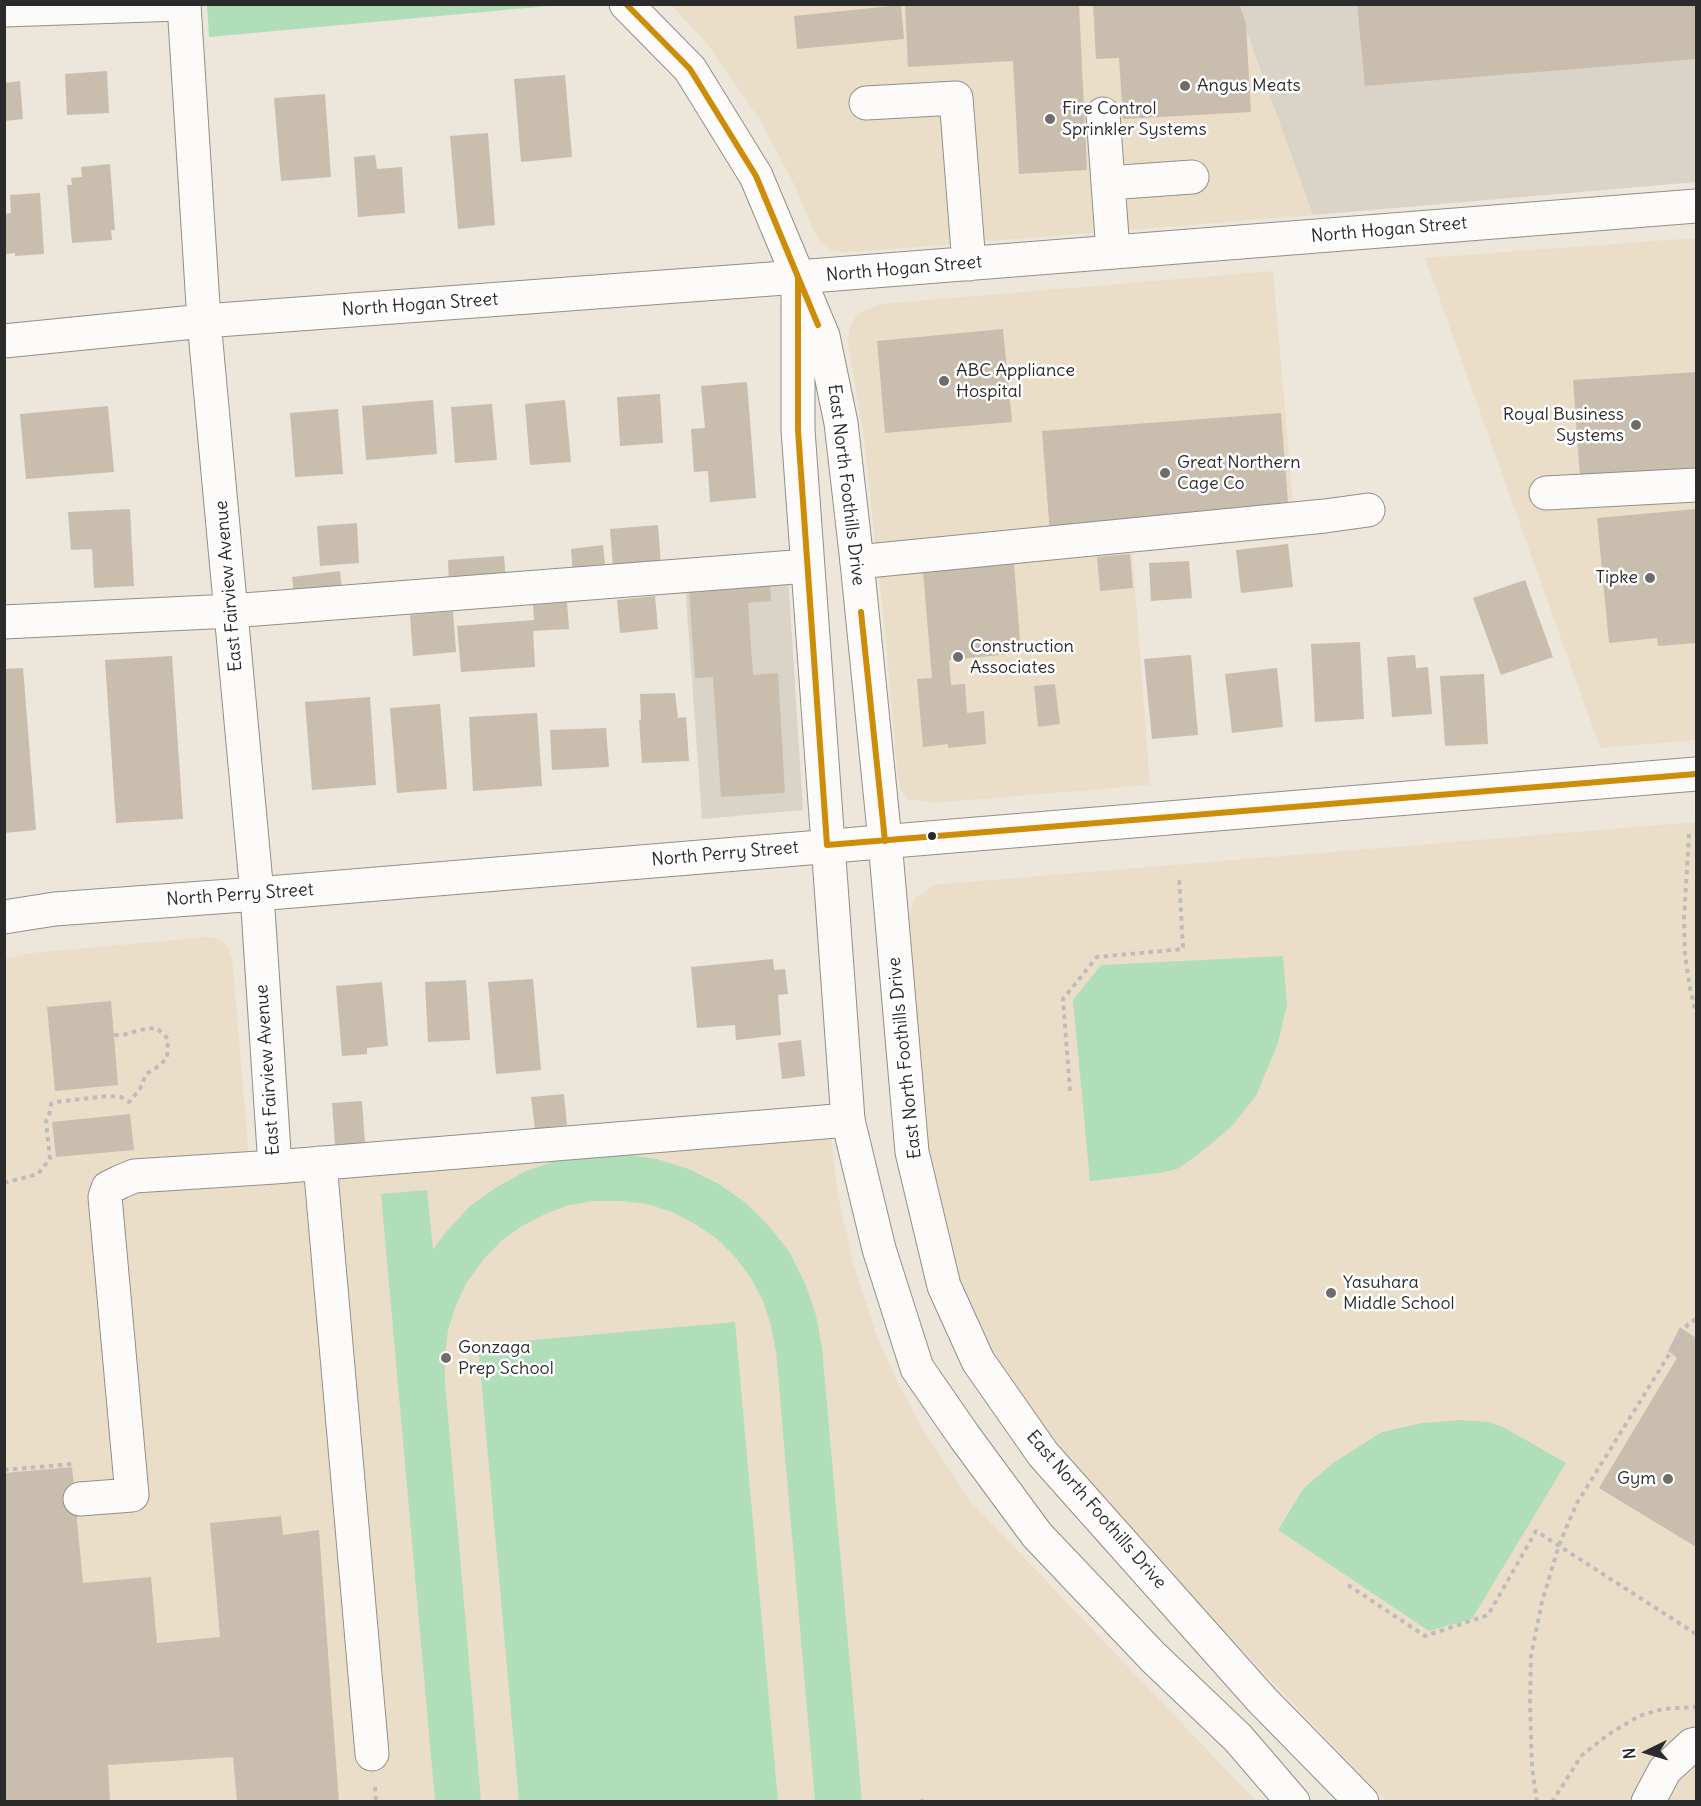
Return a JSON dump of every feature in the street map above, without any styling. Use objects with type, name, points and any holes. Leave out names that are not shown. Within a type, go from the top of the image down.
[{"type":"street","points":[[4,10],[182,4]]},
{"type":"street","name":"East Fairview Avenue","points":[[182,4],[204,321],[257,894],[275,1167]]},
{"type":"street","name":"East North Foothills Drive","points":[[626,4],[690,69],[756,176],[823,336],[841,423],[857,562],[885,841],[912,1152],[944,1286],[978,1361],[1043,1454],[1262,1700],[1362,1802]]},
{"type":"street","points":[[866,103],[956,98],[969,264]]},
{"type":"street","points":[[1103,114],[1113,252]]},
{"type":"street","points":[[1108,183],[1192,177]]},
{"type":"street","name":"North Hogan Street","points":[[4,340],[204,321],[969,264],[1696,206]]},
{"type":"street","name":"East North Foothills Drive","points":[[798,277],[798,430],[848,1120],[879,1249],[917,1368],[970,1445],[1037,1535],[1153,1658],[1238,1738],[1293,1802]]},
{"type":"street","points":[[1546,493],[1696,485]]},
{"type":"street","points":[[857,562],[1313,518],[1368,510]]},
{"type":"street","points":[[4,622],[231,611],[807,566]]},
{"type":"street","name":"North Perry Street","points":[[4,916],[56,909],[1696,774]]},
{"type":"street","points":[[80,1499],[132,1495],[105,1197],[108,1188],[134,1176],[275,1167],[848,1120]]},
{"type":"street","points":[[320,1163],[372,1754]]},
{"type":"street","points":[[1648,1802],[1665,1770],[1692,1745],[1696,1744]]},
{"type":"path","points":[[1689,834],[1684,919],[1685,955],[1696,1014]]},
{"type":"path","points":[[1070,1091],[1063,999],[1097,957],[1183,949],[1179,876]]},
{"type":"path","points":[[4,1183],[38,1174],[50,1159],[46,1121],[51,1104],[108,1096],[121,1097],[129,1102],[140,1089],[146,1074],[167,1058],[168,1039],[158,1029],[148,1028],[123,1035],[114,1035]]},
{"type":"path","points":[[1537,1802],[1532,1767],[1531,1656],[1542,1602],[1559,1545],[1577,1503],[1688,1324],[1696,1319]]},
{"type":"path","points":[[4,1470],[76,1463],[80,1499]]},
{"type":"path","points":[[1348,1585],[1425,1636],[1488,1616],[1536,1531],[1696,1634]]},
{"type":"path","points":[[1552,1802],[1582,1755],[1609,1734],[1639,1716],[1663,1709],[1696,1707]]},
{"type":"shaded area","points":[[671,5],[1237,5],[1313,215],[865,251],[842,252],[829,249],[820,242],[812,228],[794,184],[760,120],[705,41]]},
{"type":"shaded area","points":[[1237,5],[1696,5],[1696,182],[1313,215]]},
{"type":"shaded area","points":[[1696,238],[1696,740],[1600,748],[1425,258]]},
{"type":"shaded area","points":[[1273,271],[1296,538],[1132,549],[1150,785],[933,803],[908,799],[901,791],[897,770],[886,640],[864,439],[848,343],[850,327],[857,314],[880,304]]},
{"type":"shaded area","points":[[788,575],[803,810],[702,819],[685,583]]},
{"type":"shaded area","name":"Yasuhara Middle School","points":[[1696,822],[1696,1801],[1386,1801],[1068,1467],[1010,1388],[978,1326],[953,1261],[926,1150],[908,916],[915,898],[935,885]]},
{"type":"shaded area","name":"Gonzaga Prep School","points":[[209,937],[218,939],[227,946],[232,957],[249,1158],[828,1111],[837,1191],[853,1263],[876,1334],[921,1426],[970,1501],[1256,1801],[5,1801],[4,959],[31,953]]},
{"type":"green space","points":[[207,4],[570,4],[209,37],[207,5]]},
{"type":"green space","points":[[1283,956],[1287,1004],[1278,1043],[1256,1096],[1230,1128],[1177,1169],[1090,1181],[1073,1000],[1101,965]]},
{"type":"green space","points":[[624,1154],[657,1159],[689,1169],[719,1184],[746,1203],[770,1227],[790,1253],[805,1283],[816,1315],[822,1348],[862,1801],[815,1801],[776,1352],[763,1301],[751,1278],[735,1257],[717,1239],[695,1224],[672,1212],[647,1204],[595,1201],[569,1205],[545,1214],[522,1226],[501,1241],[467,1282],[448,1330],[445,1382],[481,1801],[435,1801],[381,1194],[427,1190],[433,1249],[470,1206],[497,1187],[526,1171],[558,1160],[591,1155]]},
{"type":"green space","points":[[735,1322],[778,1801],[519,1801],[478,1345]]},
{"type":"green space","points":[[1462,1420],[1489,1422],[1505,1428],[1566,1463],[1472,1619],[1429,1631],[1278,1530],[1303,1489],[1333,1463],[1382,1432],[1422,1423]]},
{"type":"building","name":"Fire Control Sprinkler Systems","points":[[905,4],[1079,4],[1087,170],[1019,174],[1013,61],[908,67]]},
{"type":"building","name":"Angus Meats","points":[[1093,4],[1239,4],[1246,24],[1251,112],[1123,119],[1119,58],[1096,59]]},
{"type":"building","points":[[1357,4],[1696,4],[1696,59],[1365,86]]},
{"type":"building","points":[[901,5],[904,39],[797,49],[794,16]]},
{"type":"building","points":[[107,71],[109,113],[67,115],[65,74]]},
{"type":"building","points":[[565,75],[572,157],[521,162],[514,79]]},
{"type":"building","points":[[20,81],[23,119],[4,121],[4,83]]},
{"type":"building","points":[[325,94],[331,177],[281,181],[274,98]]},
{"type":"building","points":[[488,133],[495,225],[458,229],[450,136]]},
{"type":"building","points":[[375,155],[377,169],[402,167],[405,213],[358,217],[354,157]]},
{"type":"building","points":[[110,164],[115,230],[111,230],[112,240],[72,243],[67,185],[72,185],[71,178],[82,177],[81,167]]},
{"type":"building","points":[[40,193],[44,254],[15,256],[15,253],[5,254],[5,214],[11,213],[10,195]]},
{"type":"building","name":"ABC Appliance Hospital","points":[[1003,329],[1012,422],[885,433],[877,341]]},
{"type":"building","name":"Royal Business Systems","points":[[1696,372],[1696,469],[1580,477],[1573,380]]},
{"type":"building","points":[[747,382],[756,498],[710,502],[708,471],[694,472],[691,429],[705,428],[701,386]]},
{"type":"building","points":[[660,394],[663,443],[620,446],[617,397]]},
{"type":"building","points":[[433,400],[437,454],[366,460],[362,406]]},
{"type":"building","points":[[565,400],[571,462],[530,465],[525,404]]},
{"type":"building","points":[[492,404],[497,460],[455,463],[451,407]]},
{"type":"building","points":[[108,406],[114,472],[26,479],[20,414]]},
{"type":"building","points":[[338,409],[343,474],[295,477],[290,413]]},
{"type":"building","name":"Great Northern Cage Co","points":[[1281,413],[1289,515],[1050,533],[1042,431]]},
{"type":"building","points":[[130,509],[134,586],[94,588],[92,549],[71,550],[68,512]]},
{"type":"building","name":"Tipke","points":[[1696,509],[1696,643],[1658,646],[1657,638],[1609,643],[1597,518]]},
{"type":"building","points":[[357,523],[359,563],[320,566],[317,526]]},
{"type":"building","points":[[658,525],[661,566],[613,569],[610,529]]},
{"type":"building","points":[[1288,544],[1293,587],[1241,593],[1236,550]]},
{"type":"building","points":[[603,545],[606,573],[573,577],[571,549]]},
{"type":"building","points":[[1130,554],[1133,588],[1100,591],[1097,557]]},
{"type":"building","points":[[504,556],[506,582],[449,586],[448,560]]},
{"type":"building","points":[[1189,561],[1192,598],[1151,601],[1149,563]]},
{"type":"building","name":"Construction Associates","points":[[1014,564],[1021,653],[949,660],[951,685],[965,684],[967,713],[984,711],[986,744],[948,748],[948,744],[923,747],[917,679],[932,678],[923,572]]},
{"type":"building","points":[[340,571],[342,590],[294,595],[292,577]]},
{"type":"building","points":[[1525,580],[1553,657],[1501,675],[1473,598]]},
{"type":"building","points":[[770,582],[771,601],[748,603],[753,675],[778,673],[785,793],[721,797],[713,677],[695,678],[689,587]]},
{"type":"building","points":[[655,596],[658,629],[620,633],[617,600]]},
{"type":"building","points":[[567,602],[569,629],[533,631],[535,667],[461,672],[457,626],[534,620],[533,605]]},
{"type":"building","points":[[453,611],[456,652],[413,656],[410,615]]},
{"type":"building","points":[[1360,642],[1364,719],[1315,722],[1311,644]]},
{"type":"building","points":[[1191,655],[1198,735],[1152,739],[1144,659]]},
{"type":"building","points":[[1415,655],[1416,668],[1428,667],[1432,714],[1392,717],[1387,657]]},
{"type":"building","points":[[172,656],[183,819],[116,823],[105,660]]},
{"type":"building","points":[[23,668],[36,830],[4,833],[4,669]]},
{"type":"building","points":[[1277,668],[1283,727],[1232,733],[1225,674]]},
{"type":"building","points":[[1484,674],[1488,744],[1445,746],[1440,676]]},
{"type":"building","points":[[1055,684],[1060,724],[1038,727],[1034,686]]},
{"type":"building","points":[[675,693],[678,718],[686,717],[689,761],[642,763],[640,694]]},
{"type":"building","points":[[370,697],[376,785],[312,790],[305,702]]},
{"type":"building","points":[[440,704],[447,789],[397,793],[390,708]]},
{"type":"building","points":[[537,713],[542,786],[473,791],[469,717]]},
{"type":"building","points":[[606,728],[609,767],[552,770],[550,730]]},
{"type":"building","points":[[773,959],[774,970],[785,969],[788,994],[778,995],[781,1035],[736,1040],[735,1025],[697,1028],[691,967]]},
{"type":"building","points":[[533,979],[541,1070],[496,1074],[488,982]]},
{"type":"building","points":[[466,980],[470,1040],[428,1042],[425,982]]},
{"type":"building","points":[[382,982],[388,1046],[367,1048],[367,1054],[342,1056],[336,986]]},
{"type":"building","points":[[111,1001],[118,1085],[55,1091],[47,1007]]},
{"type":"building","points":[[801,1040],[805,1076],[782,1079],[778,1043]]},
{"type":"building","points":[[564,1094],[567,1125],[535,1129],[531,1097]]},
{"type":"building","points":[[362,1101],[365,1143],[335,1145],[332,1103]]},
{"type":"building","points":[[130,1114],[134,1150],[56,1157],[52,1122]]},
{"type":"building","points":[[1680,1327],[1696,1338],[1696,1547],[1599,1488],[1677,1358],[1668,1351]]},
{"type":"building","points":[[72,1467],[83,1583],[151,1577],[157,1643],[220,1637],[210,1523],[281,1516],[283,1535],[319,1530],[339,1802],[237,1802],[233,1757],[108,1765],[110,1802],[6,1802],[4,1473]]},
{"type":"transit line","points":[[626,4],[690,69],[756,176],[818,325]]},
{"type":"transit line","points":[[798,277],[798,430],[827,845],[1696,774]]},
{"type":"transit line","points":[[861,612],[885,841]]},
{"type":"place","name":"Angus Meats","points":[[1185,86]]},
{"type":"place","name":"Fire Control Sprinkler Systems","points":[[1050,119]]},
{"type":"place","name":"ABC Appliance Hospital","points":[[944,381]]},
{"type":"place","name":"Royal Business Systems","points":[[1636,425]]},
{"type":"place","name":"Great Northern Cage Co","points":[[1165,473]]},
{"type":"place","name":"Tipke","points":[[1650,578]]},
{"type":"place","name":"Construction Associates","points":[[958,657]]},
{"type":"place","name":"Yasuhara Middle School","points":[[1331,1293]]},
{"type":"place","name":"Gonzaga Prep School","points":[[446,1358]]},
{"type":"place","name":"Gym","points":[[1668,1479]]}]
